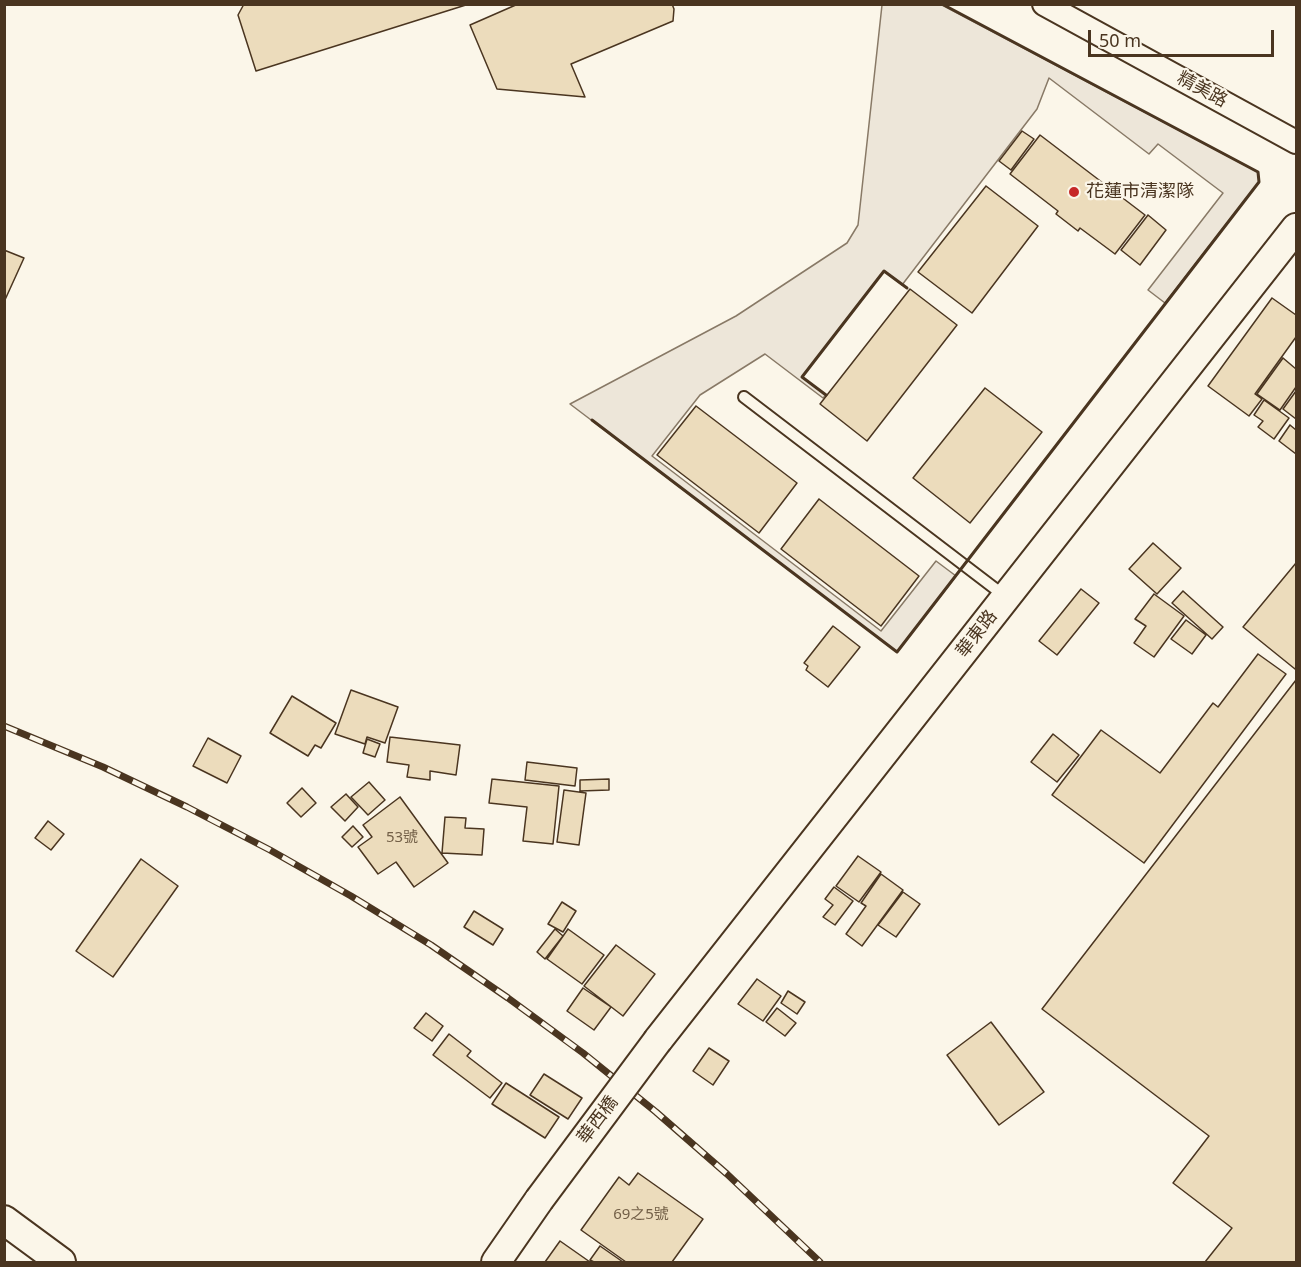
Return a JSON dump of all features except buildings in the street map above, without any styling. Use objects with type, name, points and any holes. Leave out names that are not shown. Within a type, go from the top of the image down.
[{"type":"street","name":"精美路","points":[[1044,4],[1296,142]]},
{"type":"street","name":"華東路","points":[[658,1040],[1296,228]]},
{"type":"street","name":"華西橋","points":[[496,1263],[539,1200],[658,1040]]},
{"type":"street","points":[[4,1220],[61,1263]]},
{"type":"lane","points":[[744,398],[1006,597]]},
{"type":"shaded area","points":[[882,5],[942,5],[1258,172],[1259,182],[1165,303],[1148,290],[1223,193],[1158,144],[1149,154],[1049,78],[1037,109],[902,285],[884,271],[802,377],[826,395],[823,398],[765,354],[700,395],[652,456],[881,631],[936,561],[956,576],[897,652],[570,404],[736,316],[847,243],[858,225]]},
{"type":"railway","points":[[4,726],[103,767],[187,807],[270,850],[431,945],[583,1053],[656,1112],[727,1174],[820,1262]]},
{"type":"wall","points":[[592,420],[897,652],[1259,182],[1258,172],[942,4]]},
{"type":"wall","points":[[826,395],[802,377],[884,271],[907,288]]},
{"type":"place","name":"花蓮市清潔隊","points":[[1074,192]]}]
